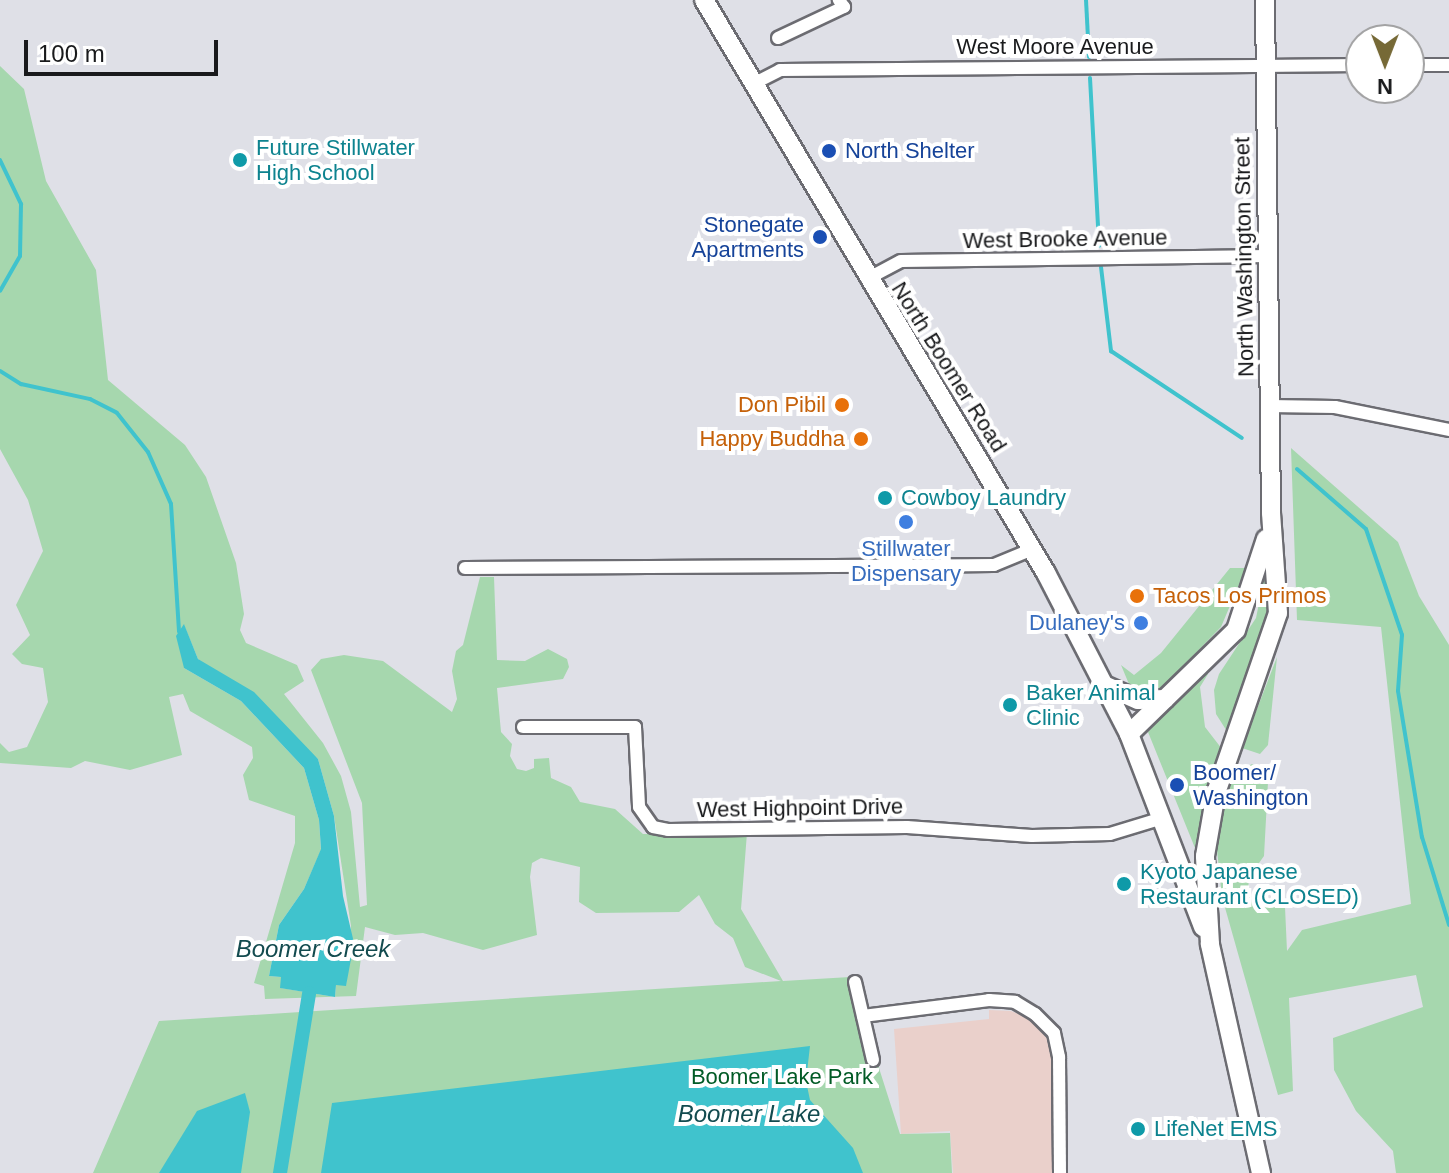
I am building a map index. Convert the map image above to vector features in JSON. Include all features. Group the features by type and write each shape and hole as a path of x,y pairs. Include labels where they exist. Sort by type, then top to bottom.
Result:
{"main road":[{"name":"North Boomer Road","path":"704,0 867,279 1033,549 1129,734 1210,944"},
{"name":"North Washington Street","path":"1261,1173 1210,944 1205,856 1216,793 1278,613 1271,513 1265,0"},
{"name":"North Washington Street","path":"1129,734 1236,630 1261,561 1271,513"},
{"path":"1104,685 1138,700 1165,699"}],"street":[{"path":"778,38 844,7 839,0"},
{"name":"West Moore Avenue","path":"753,84 780,70 1345,65"},
{"path":"1425,65 1449,65"},
{"name":"West Brooke Avenue","path":"867,279 901,261 1268,256"},
{"path":"1269,406 1335,407 1449,430"},
{"path":"465,568 994,565 1033,549"},
{"name":"West Highpoint Drive","path":"523,727 635,727 639,807 653,827 668,830 907,827 1079,835 1110,834 1163,818"},
{"path":"855,982 873,1060"},
{"path":"863,1016 989,1000 1015,1002 1035,1014 1054,1033 1059,1057 1060,1173"}],"shaded area":[{"path":"989,1010 1011,1011 1036,1021 1054,1050 1055,1173 953,1173 950,1131 901,1134 894,1029 989,1019"}],"green space":[{"name":"Boomer Lake Park","path":"0,66 24,89 46,181 96,270 108,380 185,445 206,477 236,563 244,614 240,630 246,643 297,665 304,681 284,694 323,743 341,776 351,812 360,907 367,905 362,803 311,670 321,659 344,655 383,661 452,712 457,699 452,671 456,651 463,645 480,577 494,577 497,660 525,661 548,649 567,659 569,667 563,679 497,688 501,732 512,744 510,756 517,769 526,771 534,768 534,759 549,758 551,778 571,787 580,802 615,809 643,834 747,833 741,909 783,981 850,977 900,1134 950,1133 952,1173 93,1173 159,1021 781,981 745,967 733,938 715,924 699,895 679,912 596,913 579,902 580,867 541,858 532,863 530,877 537,935 483,950 423,933 395,935 365,927 356,996 335,997 336,985 346,985 351,926 334,816 318,759 198,659 184,625 184,668 241,701 304,768 319,820 321,850 304,889 279,925 269,976 281,977 281,988 333,997 265,999 264,986 254,983 295,843 295,816 249,800 243,775 253,758 252,747 190,711 183,694 169,697 182,755 130,770 85,761 71,768 0,763 0,743 9,752 27,747 48,702 43,668 22,664 12,654 30,635 16,605 43,551 28,500 0,449"},
{"path":"1291,448 1398,542 1419,596 1449,645 1449,1173 1396,1173 1393,1151 1356,1111 1334,1070 1333,1038 1423,1007 1416,975 1289,998 1293,1091 1278,1095 1222,897 1217,850 1230,776 1252,764 1262,769 1268,782 1264,856 1249,877 1248,891 1259,907 1285,907 1287,951 1302,930 1411,904 1381,627 1297,620"},
{"path":"1230,568 1246,568 1221,627 1159,691 1131,689 1121,665 1134,675 1161,653"},
{"path":"1266,568 1272,570 1267,629 1228,733 1216,714 1214,690 1219,674 1256,618"},
{"path":"1277,657 1268,745 1260,754 1242,748"},
{"path":"1204,671 1208,674 1200,687 1205,727 1222,749 1205,795 1195,848 1148,732"}],"water":[{"name":"Boomer Creek","path":"184,624 198,659 254,692 318,759 334,816 343,896 354,943 346,986 336,985 335,997 280,988 281,977 269,976 279,925 304,889 321,849 319,820 304,768 241,701 184,668 176,636"},
{"name":"Boomer Lake","path":"810,1046 806,1081 810,1100 853,1148 863,1173 321,1173 332,1103"},
{"path":"245,1093 250,1112 241,1173 159,1173 197,1111"}],"waterway":[{"path":"1086,0 1089,57"},
{"path":"1090,78 1099,246"},
{"name":"Boomer Creek","path":"0,160 21,204 20,256 0,291"},
{"path":"1101,267 1111,351 1242,438"},
{"name":"Boomer Creek","path":"0,371 21,384 90,399 117,413 148,452 171,504 179,632"},
{"path":"1297,469 1366,529 1402,635 1398,691 1422,837 1449,925"},
{"name":"Boomer Creek","path":"280,1173 309,993"}],"place":[{"name":"North Shelter","path":"829,151"},
{"name":"Future Stillwater High School","path":"240,160"},
{"name":"Stonegate Apartments","path":"820,237"},
{"name":"Don Pibil","path":"842,405"},
{"name":"Happy Buddha","path":"861,439"},
{"name":"Cowboy Laundry","path":"885,498"},
{"name":"Stillwater Dispensary","path":"906,522"},
{"name":"Tacos Los Primos","path":"1137,596"},
{"name":"Dulaney's","path":"1141,623"},
{"name":"Baker Animal Clinic","path":"1010,705"},
{"name":"Boomer/ Washington","path":"1177,785"},
{"name":"Kyoto Japanese Restaurant (CLOSED)","path":"1124,884"},
{"name":"LifeNet EMS","path":"1138,1129"}]}
